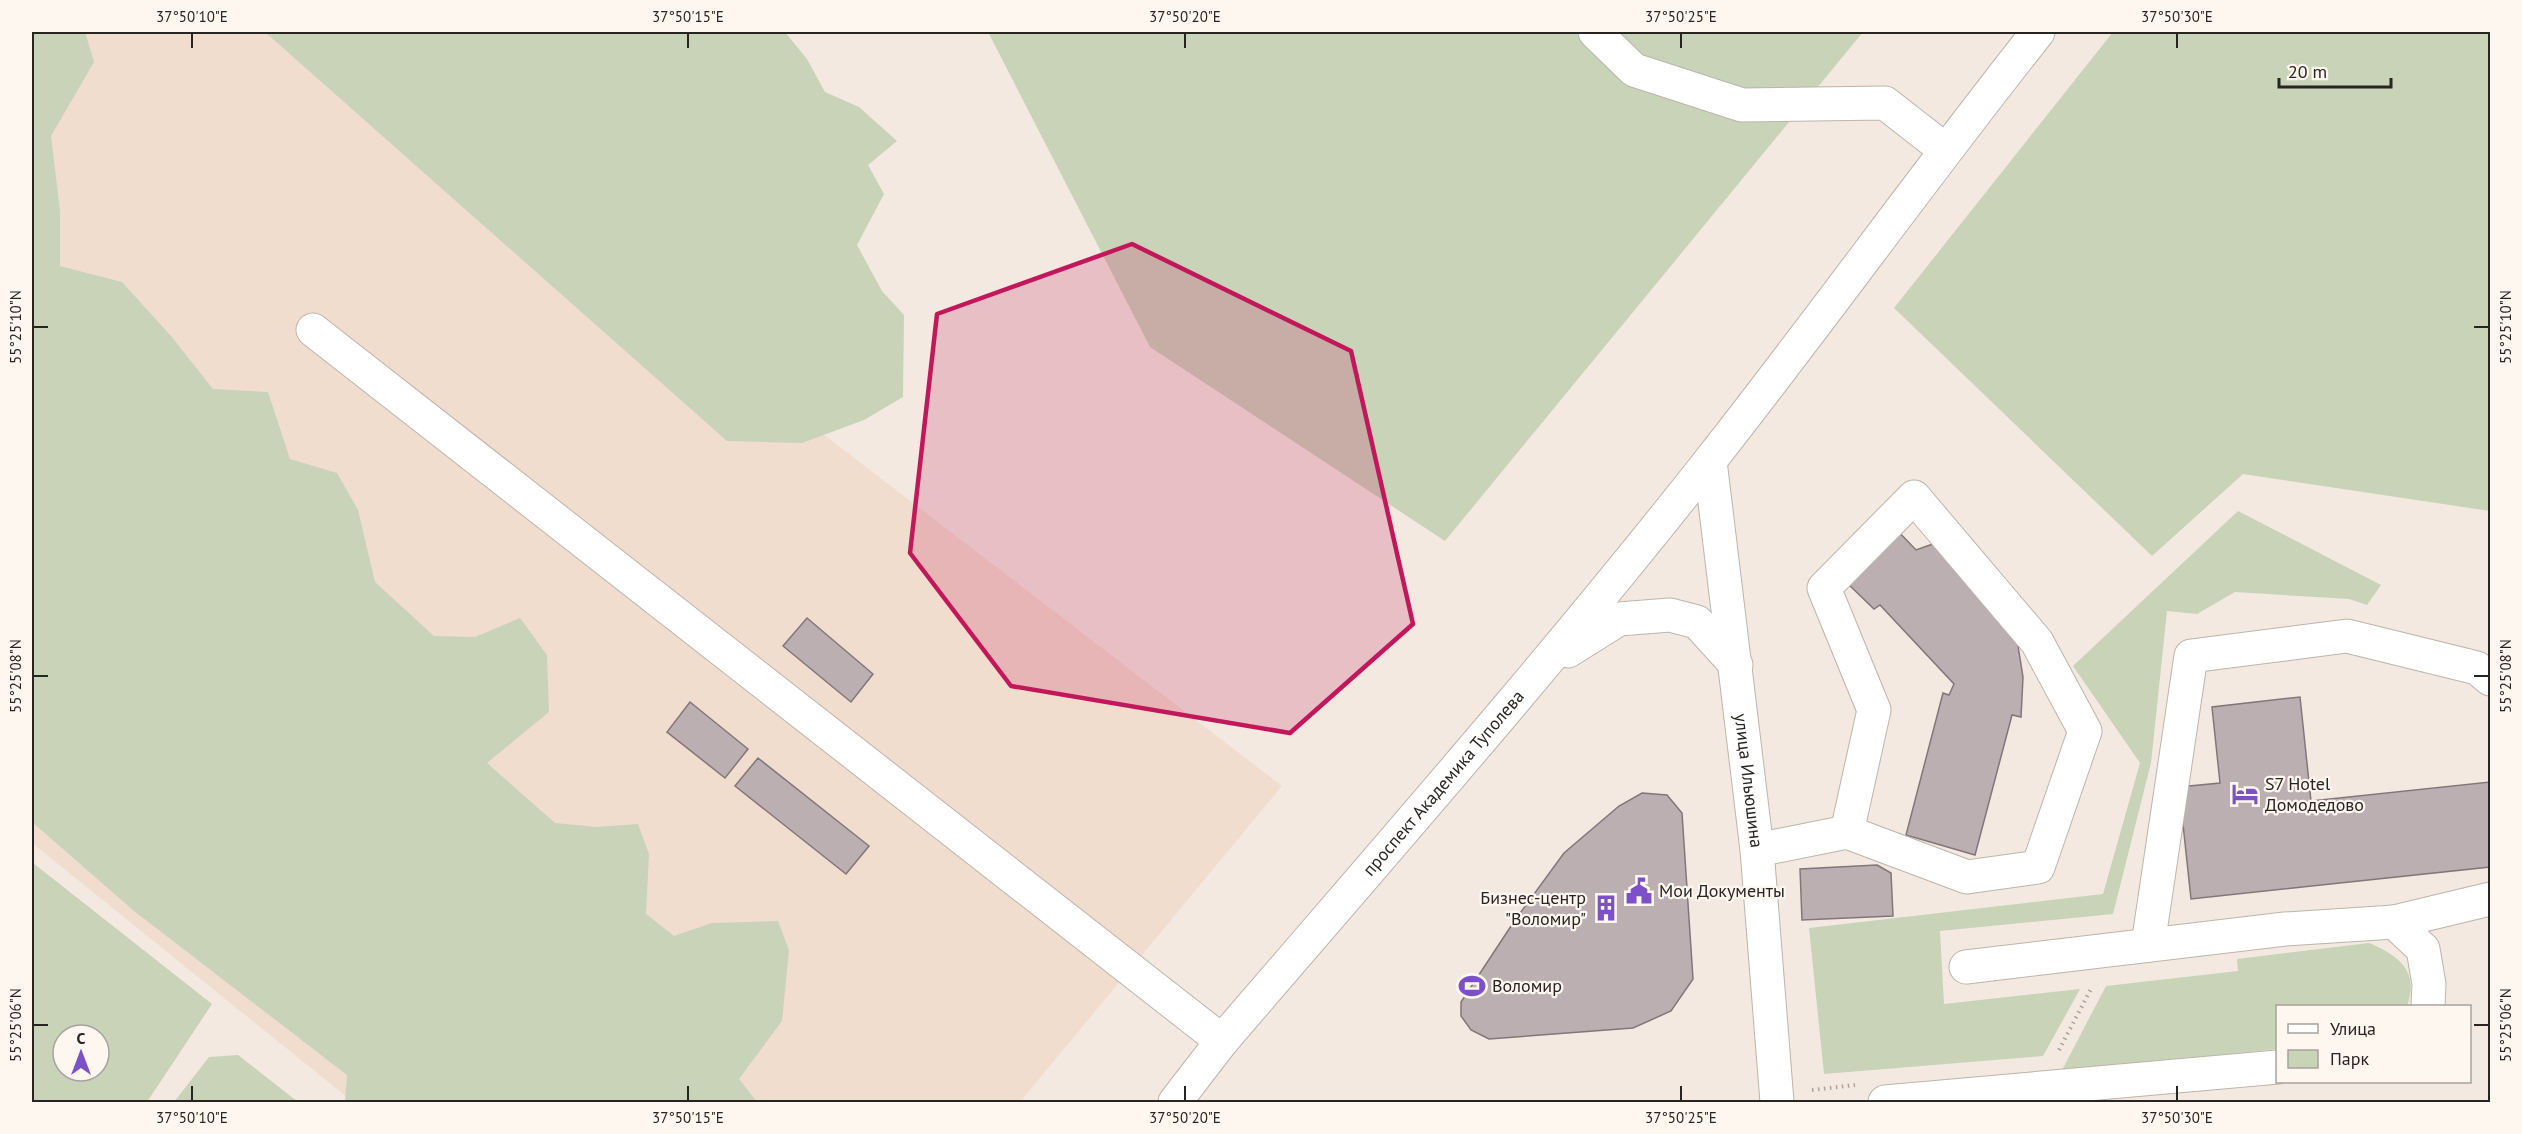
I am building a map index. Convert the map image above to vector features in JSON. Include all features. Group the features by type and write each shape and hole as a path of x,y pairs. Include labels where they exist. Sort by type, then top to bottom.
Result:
{"main road":[{"path":"1595,32 1634,69 1742,105 1885,103 1944,149"},
{"name":"проспект Академика Туполева","path":"1175,1102 1222,1041 1540,671 1710,461 1944,149 2038,32"},
{"path":"313,330 1222,1041"},
{"name":"улица Ильюшина","path":"1710,461 1757,850 1777,1102"},
{"path":"1757,850 1847,832 1967,877 2038,867 2085,731 2037,642 1914,497 1824,588 1874,710 1847,832"},
{"path":"1540,671 1619,619 1644,615 1670,615 1697,622 1736,665"},
{"path":"2148,945 2191,656 2346,636 2477,668 2490,679"},
{"path":"1966,967 2285,929 2394,922 2490,899"},
{"path":"2394,922 2423,949 2429,984 2428,1005"},
{"path":"1885,1102 2276,1067"}],"highlighted area":[{"path":"1132,244 1351,351 1413,624 1290,733 1011,686 910,553 937,314"}],"shaded area":[{"path":"32,32 299,32 1282,786 1020,1102 353,1102 32,843"}],"green space":[{"path":"32,32 85,32 94,62 51,136 60,211 60,266 122,282 171,336 213,389 268,392 290,459 337,473 358,510 375,582 434,636 475,637 520,618 547,655 549,712 487,763 555,823 597,827 638,824 649,854 646,914 674,936 712,923 778,921 789,950 782,1021 739,1079 757,1102 345,1102 347,1075 134,911 32,822"},
{"path":"265,32 785,32 807,59 825,92 859,107 897,141 868,165 884,194 857,245 882,291 904,315 903,397 864,420 802,443 727,441"},
{"path":"988,32 1863,32 1445,541 1150,347"},
{"path":"2113,32 2490,32 2490,511 2243,474 2152,556 1894,308"},
{"path":"2238,511 2381,585 2367,605 2349,599 2235,592 2197,614 2167,611 2151,763 2113,914 1940,931 1944,1004 2080,989 2043,1056 1824,1074 1809,928 2103,894 2140,763 2073,666"},
{"path":"33,863 212,1004 147,1102 32,1102"},
{"path":"2369,943 2389,953 2404,966 2411,983 2410,994 2407,1005 2276,1005 2276,1049 2061,1072 2106,986 2238,971 2237,959"},
{"path":"238,1055 298,1102 174,1102 209,1057"}],"building":[{"path":"1895,528 1916,550 1933,544 2017,640 2023,677 2021,717 2012,715 1975,855 1906,835 1943,693 1949,695 1954,684 1880,605 1874,609 1845,581"},
{"path":"807,618 873,674 851,702 783,646"},
{"name":"S7 Hotel Домодедово","path":"2300,697 2311,801 2490,782 2490,867 2191,899 2179,787 2220,783 2212,707"},
{"path":"690,702 748,749 725,778 667,732"},
{"path":"758,758 869,846 846,874 735,786"},
{"name":"Бизнес-центр \"Воломир\"","path":"1642,793 1667,795 1682,813 1693,979 1671,1011 1633,1028 1489,1039 1471,1030 1461,1016 1461,1002 1515,920 1564,853 1619,806"},
{"path":"1877,865 1891,873 1893,916 1802,920 1800,869"}],"place":[{"name":"S7 Hotel Домодедово","path":"2245,794"},
{"name":"Мои Документы","path":"1639,891"},
{"name":"Бизнес-центр \"Воломир\"","path":"1606,908"},
{"name":"Воломир","path":"1472,986"}]}
